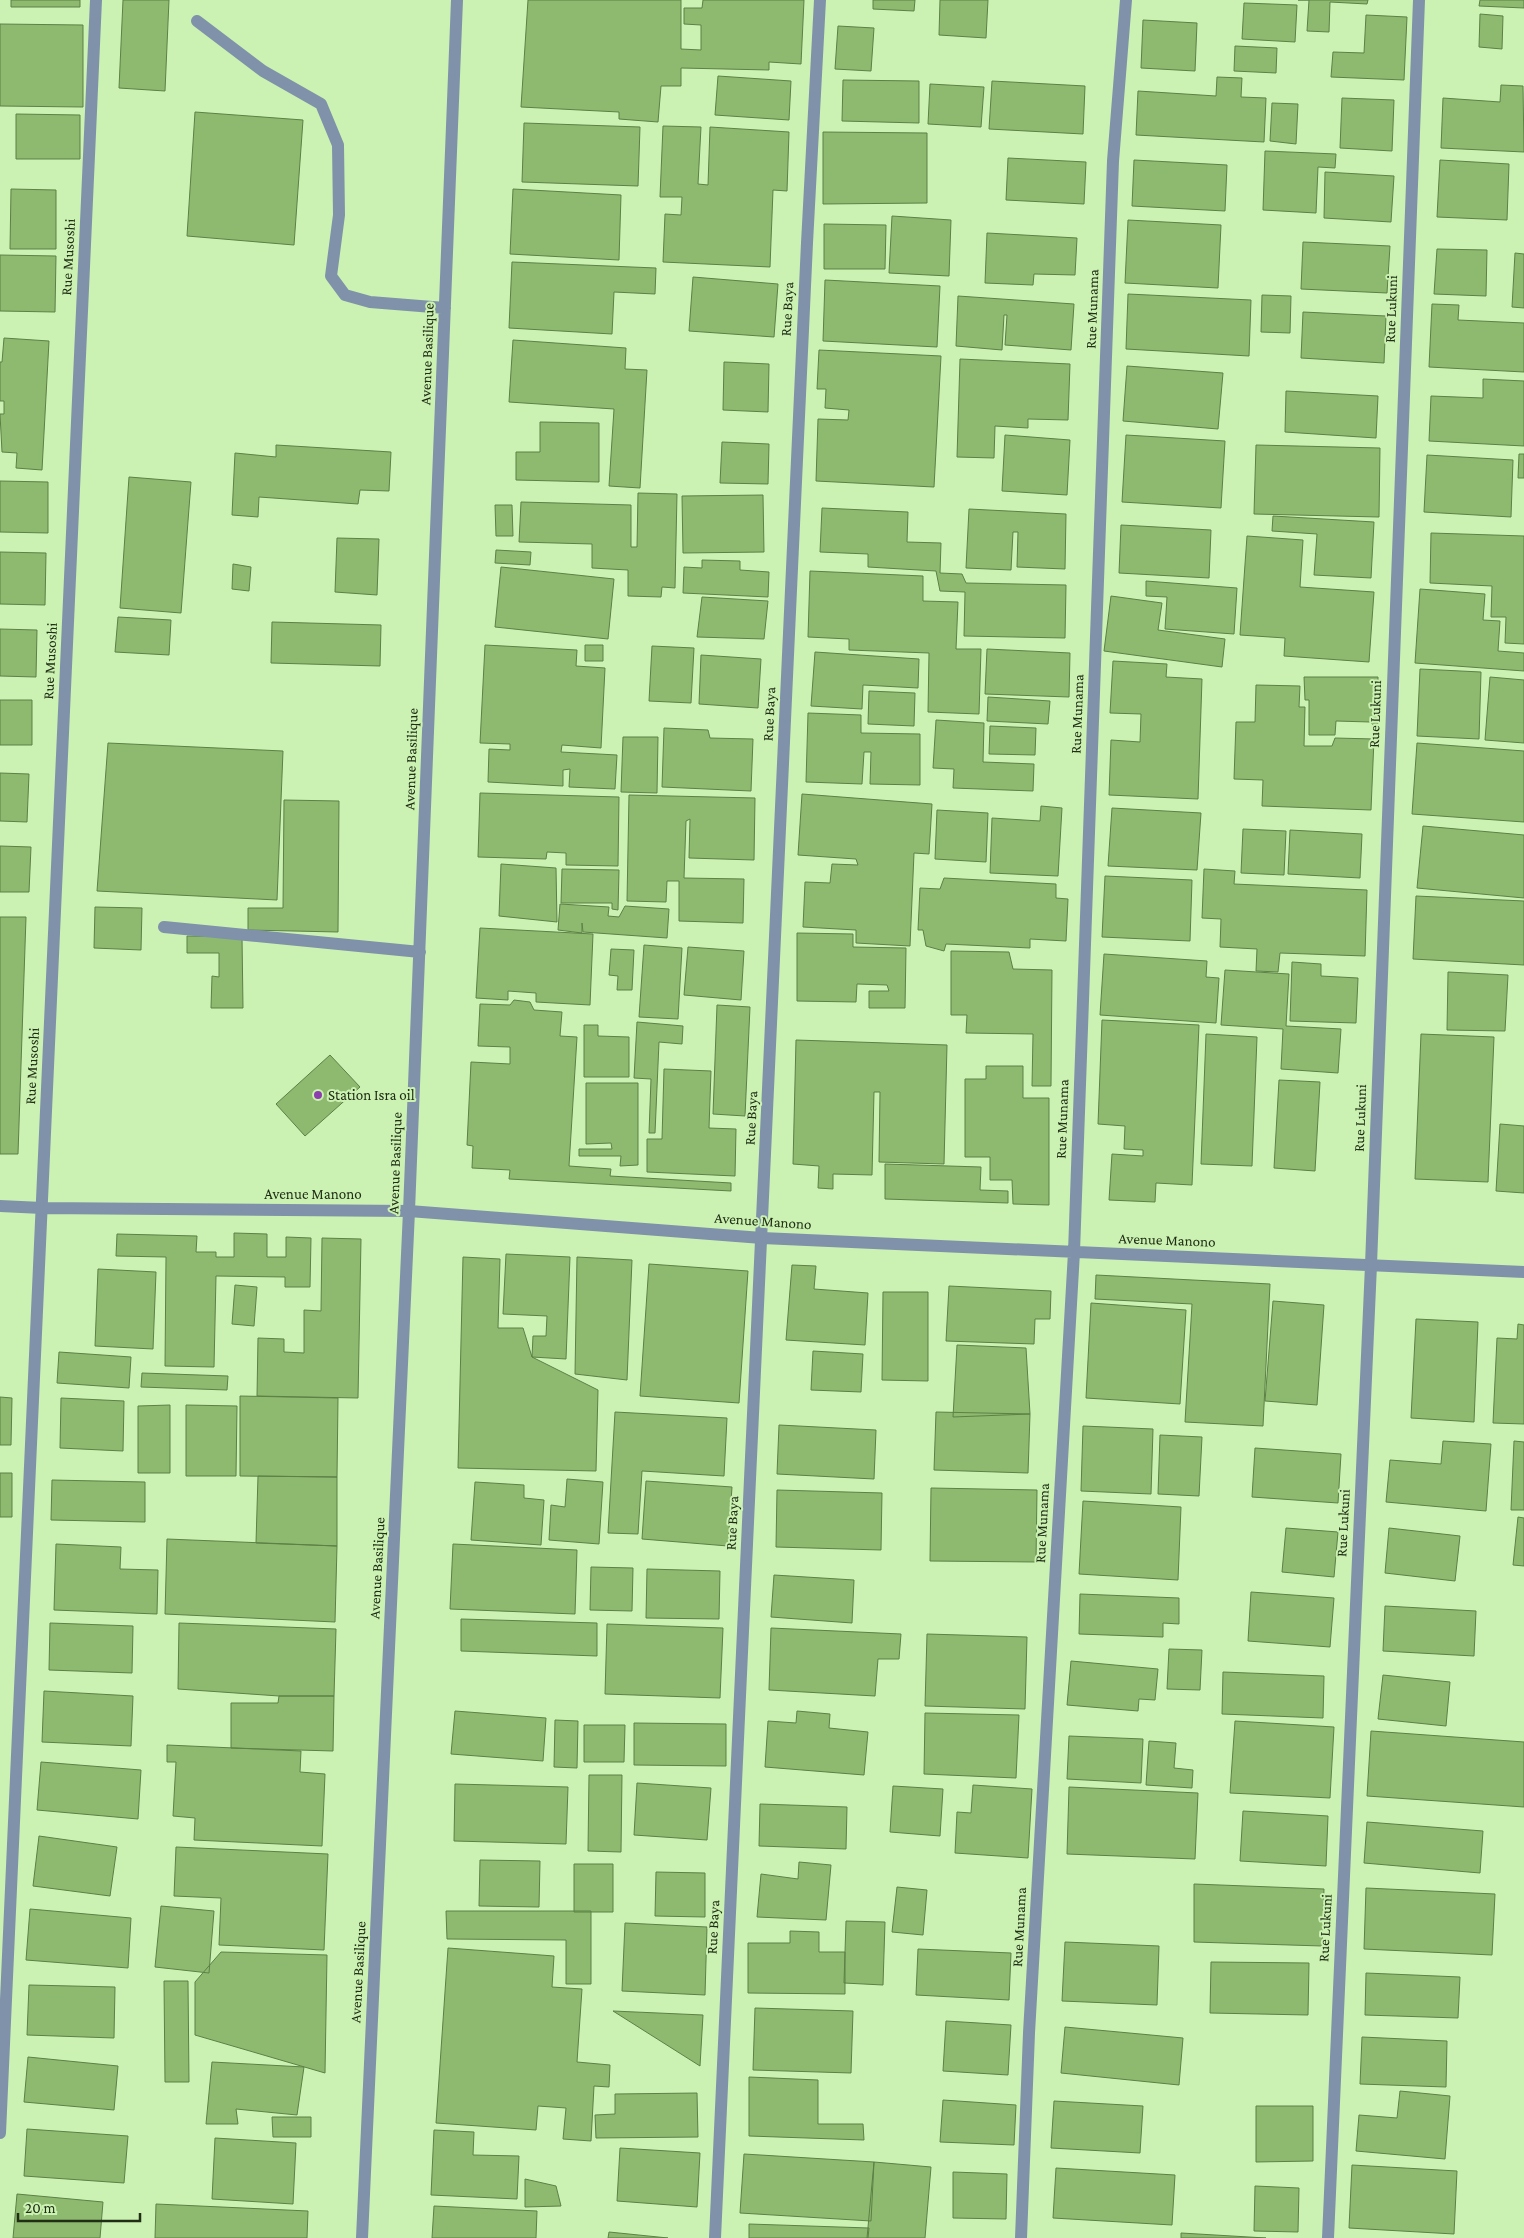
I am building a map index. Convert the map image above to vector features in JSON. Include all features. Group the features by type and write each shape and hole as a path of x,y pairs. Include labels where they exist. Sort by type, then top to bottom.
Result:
{"street":[{"name":"Rue Musoshi","path":"0,2133 96,0"},
{"name":"Avenue Basilique","path":"362,2238 410,1211 457,0"},
{"name":"Rue Baya","path":"715,2238 806,253 820,0"},
{"name":"Rue Munama","path":"1021,2238 1030,2024 1074,1252 1113,161 1126,0"},
{"name":"Rue Lukuni","path":"1328,2238 1371,1264 1419,0"},
{"path":"197,21 263,70 321,104 338,145 339,215 330,276 345,294 370,302 445,308"},
{"path":"164,926 420,952"},
{"name":"Avenue Manono","path":"0,1206 410,1211 762,1238 1524,1272"}],"building":[{"path":"11,0 80,0 80,7 11,7"},
{"path":"123,0 169,0 165,91 119,88"},
{"path":"528,0 681,0 681,49 701,50 701,25 684,24 684,8 702,8 703,0 804,0 801,64 769,62 769,70 681,68 681,86 661,86 658,122 619,119 619,112 521,107"},
{"path":"873,0 915,0 914,11 873,9"},
{"path":"940,0 988,0 986,38 939,35"},
{"path":"1309,0 1368,0 1367,4 1330,2 1329,32 1307,31"},
{"path":"1480,0 1524,0 1524,8 1479,6"},
{"path":"1244,3 1297,5 1295,42 1242,39"},
{"path":"1480,14 1503,16 1502,49 1479,47"},
{"path":"1366,15 1407,17 1404,80 1331,77 1333,52 1364,53"},
{"path":"1143,20 1197,23 1195,71 1141,68"},
{"path":"0,24 83,25 83,107 0,106"},
{"path":"838,26 874,28 871,71 835,69"},
{"path":"1235,46 1277,48 1276,73 1234,71"},
{"path":"718,76 791,81 789,120 715,115"},
{"path":"1217,77 1242,78 1241,97 1266,98 1264,142 1136,135 1138,91 1216,96"},
{"path":"843,80 919,81 919,123 842,121"},
{"path":"992,81 1085,86 1083,134 989,129"},
{"path":"930,84 984,87 981,127 928,124"},
{"path":"1501,85 1523,86 1524,152 1441,148 1443,98 1500,102"},
{"path":"1342,98 1394,100 1392,151 1340,148"},
{"path":"1272,103 1298,104 1296,144 1270,141"},
{"path":"195,112 303,120 294,245 187,236"},
{"path":"16,114 80,115 80,159 16,159"},
{"path":"524,123 640,127 638,186 522,182"},
{"path":"663,126 701,127 698,184 708,185 710,127 789,132 787,191 773,190 770,267 663,262 665,214 681,215 682,197 660,197"},
{"path":"823,132 927,133 927,203 823,204"},
{"path":"1265,151 1336,154 1335,168 1318,167 1316,213 1263,210"},
{"path":"1008,158 1086,162 1084,204 1006,200"},
{"path":"1134,160 1227,165 1225,211 1132,206"},
{"path":"1440,160 1509,164 1507,220 1437,217"},
{"path":"1325,172 1394,176 1391,222 1324,218"},
{"path":"11,189 56,190 56,249 10,249"},
{"path":"513,189 621,195 619,260 510,254"},
{"path":"892,216 951,220 949,276 889,273"},
{"path":"1128,220 1221,225 1218,288 1125,283"},
{"path":"824,224 886,225 885,269 824,269"},
{"path":"987,233 1077,238 1075,275 1034,274 1033,285 985,283"},
{"path":"1303,242 1390,246 1387,293 1301,289"},
{"path":"1437,249 1487,250 1486,296 1434,294"},
{"path":"1515,253 1524,254 1524,308 1512,307"},
{"path":"0,255 56,256 55,312 0,311"},
{"path":"512,262 656,268 655,294 614,292 612,334 509,328"},
{"path":"693,277 778,284 774,337 689,331"},
{"path":"825,280 940,286 937,347 823,341"},
{"path":"1128,294 1251,300 1249,356 1126,349"},
{"path":"1262,295 1291,296 1290,333 1261,332"},
{"path":"958,296 1074,304 1071,350 1005,345 1007,315 1004,315 1002,350 956,346"},
{"path":"1432,304 1459,305 1458,320 1524,323 1524,372 1429,367"},
{"path":"1303,312 1386,316 1384,363 1301,358"},
{"path":"4,338 49,341 42,470 16,468 17,453 2,452 0,414 4,414 4,401 0,401 0,362 2,362"},
{"path":"513,340 626,348 625,369 647,370 640,488 609,486 614,409 509,402"},
{"path":"819,350 941,356 934,487 816,481 818,419 848,420 849,410 825,408 826,389 817,389"},
{"path":"960,359 1070,364 1068,420 1028,419 1028,428 995,426 994,458 957,457"},
{"path":"724,362 769,364 768,412 723,410"},
{"path":"1127,366 1223,373 1218,429 1123,421"},
{"path":"1483,379 1524,381 1524,446 1429,441 1431,396 1483,398"},
{"path":"1286,391 1378,396 1376,438 1285,432"},
{"path":"540,422 599,423 599,482 516,480 516,452 540,452"},
{"path":"1005,435 1070,440 1067,495 1002,491"},
{"path":"1126,435 1225,441 1221,508 1122,502"},
{"path":"722,442 769,444 768,484 720,483"},
{"path":"276,445 391,452 389,491 360,490 358,504 259,497 258,517 232,515 235,453 276,457"},
{"path":"1256,445 1380,448 1379,517 1254,514"},
{"path":"1519,454 1524,454 1524,478 1518,478"},
{"path":"1427,455 1513,460 1511,517 1424,512"},
{"path":"129,477 191,482 181,613 120,608"},
{"path":"0,481 48,482 48,533 0,532"},
{"path":"638,493 677,494 675,588 662,587 661,597 628,596 628,570 592,568 592,544 519,542 521,502 631,505 631,547 637,547"},
{"path":"763,495 764,552 683,553 682,496"},
{"path":"495,505 512,505 513,536 496,536"},
{"path":"822,508 908,512 907,542 941,543 940,573 962,574 966,583 1066,585 1065,638 964,636 965,592 940,591 936,571 868,567 868,554 820,552"},
{"path":"969,509 1066,514 1065,569 1017,567 1018,532 1013,532 1011,570 966,568"},
{"path":"1273,516 1374,522 1371,578 1314,575 1317,534 1272,531"},
{"path":"1121,525 1211,530 1209,578 1119,573"},
{"path":"1431,533 1524,536 1524,644 1505,643 1506,617 1491,617 1492,586 1430,583"},
{"path":"1247,536 1303,540 1300,587 1374,592 1369,662 1284,656 1285,638 1240,635"},
{"path":"337,538 379,539 377,595 335,592"},
{"path":"496,550 531,552 530,565 495,563"},
{"path":"0,552 46,553 45,605 0,604"},
{"path":"702,560 740,561 740,570 769,572 768,597 683,593 684,567 702,568"},
{"path":"233,564 251,567 249,591 232,589"},
{"path":"501,567 614,579 608,639 495,627"},
{"path":"810,571 923,576 923,601 958,602 956,649 981,649 979,714 928,712 929,653 849,650 849,639 808,637"},
{"path":"1146,581 1237,588 1234,634 1165,629 1167,597 1146,596"},
{"path":"1420,589 1485,594 1483,620 1500,621 1498,651 1524,653 1524,671 1415,663"},
{"path":"1111,596 1162,603 1158,630 1225,639 1222,667 1104,651"},
{"path":"702,597 768,601 764,639 697,637"},
{"path":"118,617 171,620 169,655 115,652"},
{"path":"272,622 381,625 380,666 271,663"},
{"path":"0,629 37,630 36,677 0,676"},
{"path":"485,645 577,650 576,666 605,668 601,748 562,745 561,752 617,755 615,789 569,787 570,769 563,770 563,786 488,782 489,749 510,750 510,744 480,743"},
{"path":"585,645 603,645 603,661 585,661"},
{"path":"652,646 694,648 691,703 649,701"},
{"path":"987,649 1070,653 1069,697 985,694"},
{"path":"815,652 919,659 918,688 863,685 862,709 811,706"},
{"path":"701,655 761,659 758,708 699,704"},
{"path":"1113,661 1167,664 1166,677 1202,679 1198,799 1109,795 1111,740 1140,742 1141,714 1110,713"},
{"path":"1420,669 1481,672 1479,739 1417,736"},
{"path":"1304,677 1378,677 1378,729 1370,722 1336,721 1335,735 1309,735 1309,700 1305,700"},
{"path":"1490,677 1524,680 1524,743 1485,740"},
{"path":"1256,685 1300,686 1299,707 1305,707 1304,746 1332,746 1335,738 1374,739 1371,810 1262,806 1263,780 1234,779 1236,722 1255,722"},
{"path":"869,691 915,693 914,726 868,724"},
{"path":"988,697 1050,701 1048,724 987,721"},
{"path":"0,700 32,700 32,745 0,745"},
{"path":"808,713 861,715 861,733 920,734 920,785 870,784 871,752 864,752 862,784 806,782"},
{"path":"936,720 984,723 983,762 1034,764 1033,791 953,788 954,769 933,768"},
{"path":"990,726 1036,728 1035,755 989,754"},
{"path":"664,728 708,730 710,738 753,739 751,791 662,787"},
{"path":"623,737 658,737 657,793 621,792"},
{"path":"108,743 283,751 277,900 97,891"},
{"path":"1417,743 1524,751 1524,822 1412,814"},
{"path":"0,773 29,774 27,822 0,821"},
{"path":"480,793 619,797 618,866 566,865 566,853 547,852 546,859 478,857"},
{"path":"802,794 932,804 929,854 914,853 910,946 856,943 856,930 803,927 805,882 830,883 832,864 858,865 856,859 798,855"},
{"path":"629,795 755,798 754,860 689,858 690,819 686,821 684,878 744,879 743,923 679,921 679,881 667,881 666,902 627,901"},
{"path":"284,800 339,801 338,932 248,930 248,908 283,908"},
{"path":"1041,806 1062,808 1058,876 990,873 992,818 1040,821"},
{"path":"1112,808 1201,813 1197,870 1108,866"},
{"path":"937,810 988,813 986,862 935,859"},
{"path":"1423,826 1524,835 1524,898 1417,888"},
{"path":"1243,829 1286,831 1284,875 1241,873"},
{"path":"1290,830 1362,834 1360,878 1288,874"},
{"path":"0,846 31,847 29,892 0,892"},
{"path":"501,864 556,868 557,922 499,916"},
{"path":"562,869 619,870 618,910 612,909 612,903 561,903"},
{"path":"1204,869 1235,871 1234,884 1367,890 1365,956 1280,953 1278,972 1256,971 1257,949 1220,947 1221,919 1202,918"},
{"path":"1105,876 1192,880 1190,941 1102,937"},
{"path":"944,878 1056,884 1056,898 1068,899 1066,941 1030,939 1030,948 946,944 944,951 926,946 923,930 918,930 920,888 940,889"},
{"path":"1416,896 1524,901 1524,965 1413,959"},
{"path":"560,904 609,907 608,916 619,917 625,906 669,909 667,938 583,932 582,923 582,933 558,930"},
{"path":"95,907 142,908 141,950 94,948"},
{"path":"0,917 26,917 18,1154 0,1154"},
{"path":"480,928 593,934 590,1005 536,1002 536,993 508,991 508,1000 476,998"},
{"path":"797,933 853,934 853,947 906,948 905,1008 869,1008 869,991 889,991 887,985 857,984 856,1002 797,1001"},
{"path":"187,936 242,937 243,1008 211,1008 212,976 219,977 219,953 187,953"},
{"path":"644,945 682,948 678,1019 639,1017"},
{"path":"688,947 744,951 741,1000 684,995"},
{"path":"611,949 634,950 632,990 617,990 618,976 609,975"},
{"path":"951,951 1009,952 1013,969 1052,970 1051,1086 1032,1086 1033,1034 966,1033 967,1015 951,1015"},
{"path":"1104,954 1207,961 1206,977 1219,978 1216,1023 1100,1015"},
{"path":"1292,962 1321,964 1321,976 1358,978 1356,1023 1290,1021"},
{"path":"1225,970 1289,974 1286,1026 1341,1029 1338,1073 1281,1069 1283,1029 1221,1025"},
{"path":"1448,972 1508,975 1505,1031 1447,1030"},
{"path":"514,1000 530,1002 534,1010 562,1012 560,1036 577,1037 569,1166 611,1169 610,1176 731,1183 731,1191 509,1179 510,1170 472,1168 473,1146 467,1145 471,1062 510,1064 510,1047 478,1046 480,1004 510,1005"},
{"path":"717,1005 750,1007 745,1116 713,1114"},
{"path":"1102,1020 1199,1025 1192,1185 1156,1183 1155,1202 1109,1200 1112,1154 1143,1156 1143,1150 1124,1149 1125,1126 1098,1124"},
{"path":"637,1022 683,1026 682,1044 659,1042 655,1133 649,1133 651,1079 634,1078"},
{"path":"584,1025 598,1025 598,1036 629,1037 629,1077 584,1077"},
{"path":"1206,1034 1257,1037 1252,1166 1201,1164"},
{"path":"1421,1034 1494,1037 1488,1182 1415,1179"},
{"path":"796,1040 947,1045 944,1164 879,1162 880,1092 874,1092 872,1175 833,1174 833,1189 818,1188 819,1166 793,1164"},
{"name":"Station Isra oil","path":"330,1055 360,1087 305,1136 276,1104"},
{"path":"986,1066 1023,1066 1023,1098 1049,1098 1049,1205 1013,1204 1012,1180 990,1180 990,1157 965,1157 965,1079 986,1079"},
{"path":"664,1069 711,1071 709,1128 736,1129 735,1176 647,1172 647,1139 662,1139"},
{"path":"1279,1080 1320,1082 1315,1171 1274,1168"},
{"path":"586,1083 638,1083 638,1165 620,1166 621,1156 579,1156 579,1149 612,1149 611,1143 586,1144"},
{"path":"1500,1124 1524,1126 1524,1193 1496,1191"},
{"path":"885,1164 981,1167 980,1190 1008,1191 1008,1203 885,1199"},
{"path":"234,1233 267,1234 267,1257 286,1257 286,1237 311,1238 310,1287 285,1287 285,1277 216,1276 214,1367 165,1366 166,1257 116,1256 117,1234 197,1236 196,1252 216,1252 216,1257 234,1257"},
{"path":"322,1238 361,1239 358,1398 257,1396 258,1338 284,1339 284,1352 304,1353 304,1310 321,1311"},
{"path":"506,1254 570,1257 566,1359 532,1357 533,1336 546,1336 547,1316 503,1314"},
{"path":"463,1257 500,1259 498,1328 523,1328 532,1357 598,1390 596,1471 458,1468"},
{"path":"577,1257 632,1260 627,1380 575,1374"},
{"path":"649,1264 748,1271 739,1403 640,1396"},
{"path":"792,1265 816,1266 814,1289 868,1293 865,1345 786,1340"},
{"path":"98,1269 156,1272 153,1349 95,1346"},
{"path":"1096,1275 1270,1284 1263,1426 1185,1422 1192,1304 1095,1299"},
{"path":"235,1285 257,1287 254,1326 232,1324"},
{"path":"949,1286 1051,1291 1050,1319 1035,1319 1034,1344 946,1341"},
{"path":"883,1292 928,1292 928,1381 882,1380"},
{"path":"1273,1301 1324,1305 1317,1405 1265,1401"},
{"path":"1091,1303 1186,1310 1180,1404 1086,1398"},
{"path":"1416,1319 1478,1322 1474,1422 1411,1418"},
{"path":"1518,1324 1524,1325 1524,1424 1493,1423 1497,1338 1517,1339"},
{"path":"957,1345 1026,1348 1030,1414 953,1417"},
{"path":"813,1351 863,1354 861,1392 811,1390"},
{"path":"59,1352 131,1357 129,1388 57,1383"},
{"path":"142,1373 228,1376 227,1390 141,1387"},
{"path":"240,1396 338,1398 337,1477 240,1476"},
{"path":"0,1397 12,1398 11,1445 0,1445"},
{"path":"61,1398 124,1401 123,1451 60,1448"},
{"path":"170,1405 170,1473 138,1473 138,1406"},
{"path":"186,1405 237,1406 236,1476 186,1476"},
{"path":"615,1412 727,1418 724,1476 642,1471 638,1534 608,1533"},
{"path":"936,1412 1030,1414 1028,1473 934,1470"},
{"path":"779,1425 876,1430 874,1479 777,1474"},
{"path":"1083,1426 1153,1429 1151,1494 1081,1491"},
{"path":"1160,1435 1202,1437 1199,1496 1158,1494"},
{"path":"1443,1441 1491,1444 1486,1511 1386,1502 1390,1460 1441,1464"},
{"path":"1514,1441 1524,1442 1524,1510 1511,1510"},
{"path":"1255,1448 1341,1454 1338,1503 1252,1497"},
{"path":"0,1473 12,1473 12,1517 0,1517"},
{"path":"258,1476 337,1477 337,1546 256,1543"},
{"path":"567,1479 603,1482 599,1544 549,1540 551,1505 565,1507"},
{"path":"52,1480 145,1482 145,1522 51,1520"},
{"path":"646,1481 732,1487 728,1546 642,1539"},
{"path":"475,1482 524,1485 524,1498 544,1500 541,1545 471,1540"},
{"path":"931,1488 1037,1490 1036,1562 930,1561"},
{"path":"777,1490 882,1493 881,1550 776,1547"},
{"path":"1083,1501 1181,1507 1178,1580 1079,1574"},
{"path":"1518,1517 1524,1518 1524,1566 1513,1565"},
{"path":"1286,1528 1338,1532 1334,1577 1282,1572"},
{"path":"1389,1528 1460,1536 1455,1581 1385,1573"},
{"path":"167,1539 337,1546 335,1622 165,1614"},
{"path":"56,1544 121,1547 120,1569 158,1570 157,1614 54,1610"},
{"path":"453,1544 577,1550 575,1614 450,1609"},
{"path":"591,1567 633,1568 632,1611 590,1610"},
{"path":"647,1569 720,1571 719,1619 646,1618"},
{"path":"774,1575 854,1580 852,1623 771,1617"},
{"path":"1251,1592 1334,1598 1330,1647 1248,1641"},
{"path":"1080,1594 1179,1598 1179,1624 1163,1623 1163,1637 1079,1634"},
{"path":"1385,1606 1476,1611 1474,1656 1383,1651"},
{"path":"461,1619 597,1623 597,1656 461,1651"},
{"path":"50,1623 133,1626 132,1673 49,1670"},
{"path":"179,1623 336,1629 334,1696 279,1696 178,1689"},
{"path":"607,1624 723,1628 720,1698 605,1694"},
{"path":"771,1628 901,1634 899,1659 878,1659 875,1696 769,1690"},
{"path":"927,1634 1027,1637 1025,1709 925,1706"},
{"path":"1169,1649 1202,1650 1200,1690 1167,1689"},
{"path":"1071,1661 1158,1669 1155,1700 1139,1699 1138,1711 1067,1705"},
{"path":"1223,1672 1324,1676 1323,1718 1222,1714"},
{"path":"1383,1675 1450,1682 1446,1726 1378,1719"},
{"path":"44,1691 133,1696 131,1746 42,1742"},
{"path":"279,1696 334,1696 333,1751 231,1748 231,1703 278,1703"},
{"path":"455,1711 546,1718 543,1761 451,1754"},
{"path":"797,1711 830,1714 829,1728 868,1732 864,1775 765,1767 768,1721 796,1723"},
{"path":"925,1713 1019,1715 1016,1778 924,1774"},
{"path":"555,1720 578,1721 577,1768 554,1767"},
{"path":"1235,1721 1334,1727 1330,1798 1230,1793"},
{"path":"634,1723 726,1724 726,1766 634,1765"},
{"path":"584,1725 625,1725 624,1762 584,1762"},
{"path":"1371,1731 1524,1742 1524,1807 1367,1796"},
{"path":"1069,1736 1143,1739 1141,1783 1067,1779"},
{"path":"1149,1741 1176,1743 1174,1768 1193,1770 1192,1788 1146,1785"},
{"path":"167,1745 301,1751 300,1772 325,1774 322,1846 194,1840 195,1818 173,1816 176,1762 167,1762"},
{"path":"41,1762 141,1770 138,1819 37,1810"},
{"path":"589,1775 622,1775 621,1852 588,1851"},
{"path":"637,1783 711,1788 707,1840 634,1835"},
{"path":"455,1784 568,1787 566,1844 454,1841"},
{"path":"973,1785 1032,1789 1028,1858 955,1853 957,1812 971,1813"},
{"path":"893,1786 943,1789 940,1836 890,1832"},
{"path":"1069,1787 1198,1793 1195,1859 1067,1854"},
{"path":"760,1804 847,1807 846,1849 759,1846"},
{"path":"1243,1811 1328,1816 1326,1866 1240,1861"},
{"path":"1367,1822 1483,1831 1480,1873 1364,1863"},
{"path":"39,1836 117,1847 110,1896 33,1886"},
{"path":"176,1847 328,1854 324,1950 219,1945 221,1898 174,1896"},
{"path":"480,1860 540,1861 539,1907 479,1906"},
{"path":"799,1862 831,1865 826,1920 757,1917 761,1874 798,1879"},
{"path":"574,1864 613,1864 613,1912 574,1912"},
{"path":"656,1872 705,1873 705,1917 655,1916"},
{"path":"1194,1884 1324,1889 1322,1946 1194,1942"},
{"path":"897,1887 927,1890 923,1935 892,1932"},
{"path":"1366,1888 1495,1894 1492,1955 1364,1949"},
{"path":"161,1906 214,1911 209,1973 155,1967"},
{"path":"30,1909 131,1918 128,1968 26,1960"},
{"path":"446,1911 591,1911 591,1984 566,1984 566,1940 447,1939"},
{"path":"846,1921 885,1922 883,1985 844,1983"},
{"path":"625,1923 707,1927 705,1995 622,1991"},
{"path":"790,1931 819,1932 819,1952 845,1952 845,1994 748,1993 748,1943 790,1943"},
{"path":"1065,1942 1159,1946 1157,2005 1062,2001"},
{"path":"448,1948 554,1956 552,1987 582,1989 577,2062 610,2065 609,2087 594,2086 591,2141 563,2139 566,2108 538,2106 536,2130 436,2123"},
{"path":"918,1949 1011,1953 1009,2000 916,1995"},
{"path":"221,1952 327,1955 325,2073 195,2035 195,1982"},
{"path":"1211,1962 1309,1963 1308,2015 1210,2013"},
{"path":"1366,1973 1460,1977 1458,2018 1365,2015"},
{"path":"164,1981 188,1981 189,2082 165,2082"},
{"path":"29,1985 115,1987 114,2038 27,2035"},
{"path":"755,2008 853,2011 851,2073 753,2070"},
{"path":"613,2011 703,2015 700,2066"},
{"path":"946,2021 1011,2025 1008,2075 943,2071"},
{"path":"1065,2027 1183,2038 1179,2085 1061,2073"},
{"path":"1362,2037 1447,2041 1446,2087 1360,2084"},
{"path":"28,2057 118,2066 114,2110 24,2102"},
{"path":"212,2062 304,2067 297,2115 236,2109 238,2124 206,2124"},
{"path":"749,2077 818,2080 818,2124 863,2124 864,2140 749,2136"},
{"path":"1400,2091 1450,2096 1445,2159 1356,2151 1359,2115 1397,2118"},
{"path":"697,2093 698,2137 596,2138 595,2115 615,2114 615,2094"},
{"path":"943,2100 1016,2105 1014,2145 940,2142"},
{"path":"1054,2101 1143,2106 1140,2153 1051,2148"},
{"path":"1256,2106 1313,2106 1313,2161 1256,2162"},
{"path":"272,2117 311,2117 311,2137 273,2137"},
{"path":"27,2129 128,2136 124,2183 24,2176"},
{"path":"434,2130 474,2132 473,2155 519,2156 517,2199 431,2195"},
{"path":"215,2138 296,2143 293,2204 212,2199"},
{"path":"620,2148 700,2153 697,2207 617,2201"},
{"path":"744,2154 874,2162 871,2221 740,2213"},
{"path":"874,2162 931,2167 925,2238 867,2238"},
{"path":"1352,2165 1457,2171 1454,2234 1349,2228"},
{"path":"1056,2168 1175,2175 1172,2225 1053,2218"},
{"path":"953,2172 1007,2174 1006,2219 953,2218"},
{"path":"525,2179 556,2186 561,2206 525,2207"},
{"path":"1255,2186 1299,2188 1298,2232 1254,2231"},
{"path":"17,2194 103,2202 100,2238 13,2238"},
{"path":"156,2204 308,2211 307,2238 155,2238"},
{"path":"434,2206 537,2211 536,2238 432,2238"},
{"path":"749,2224 869,2228 868,2238 749,2238"},
{"path":"609,2232 668,2238 608,2238"},
{"path":"1181,2233 1266,2238 1181,2238"}],"place":[{"name":"Station Isra oil","path":"318,1095"}]}
